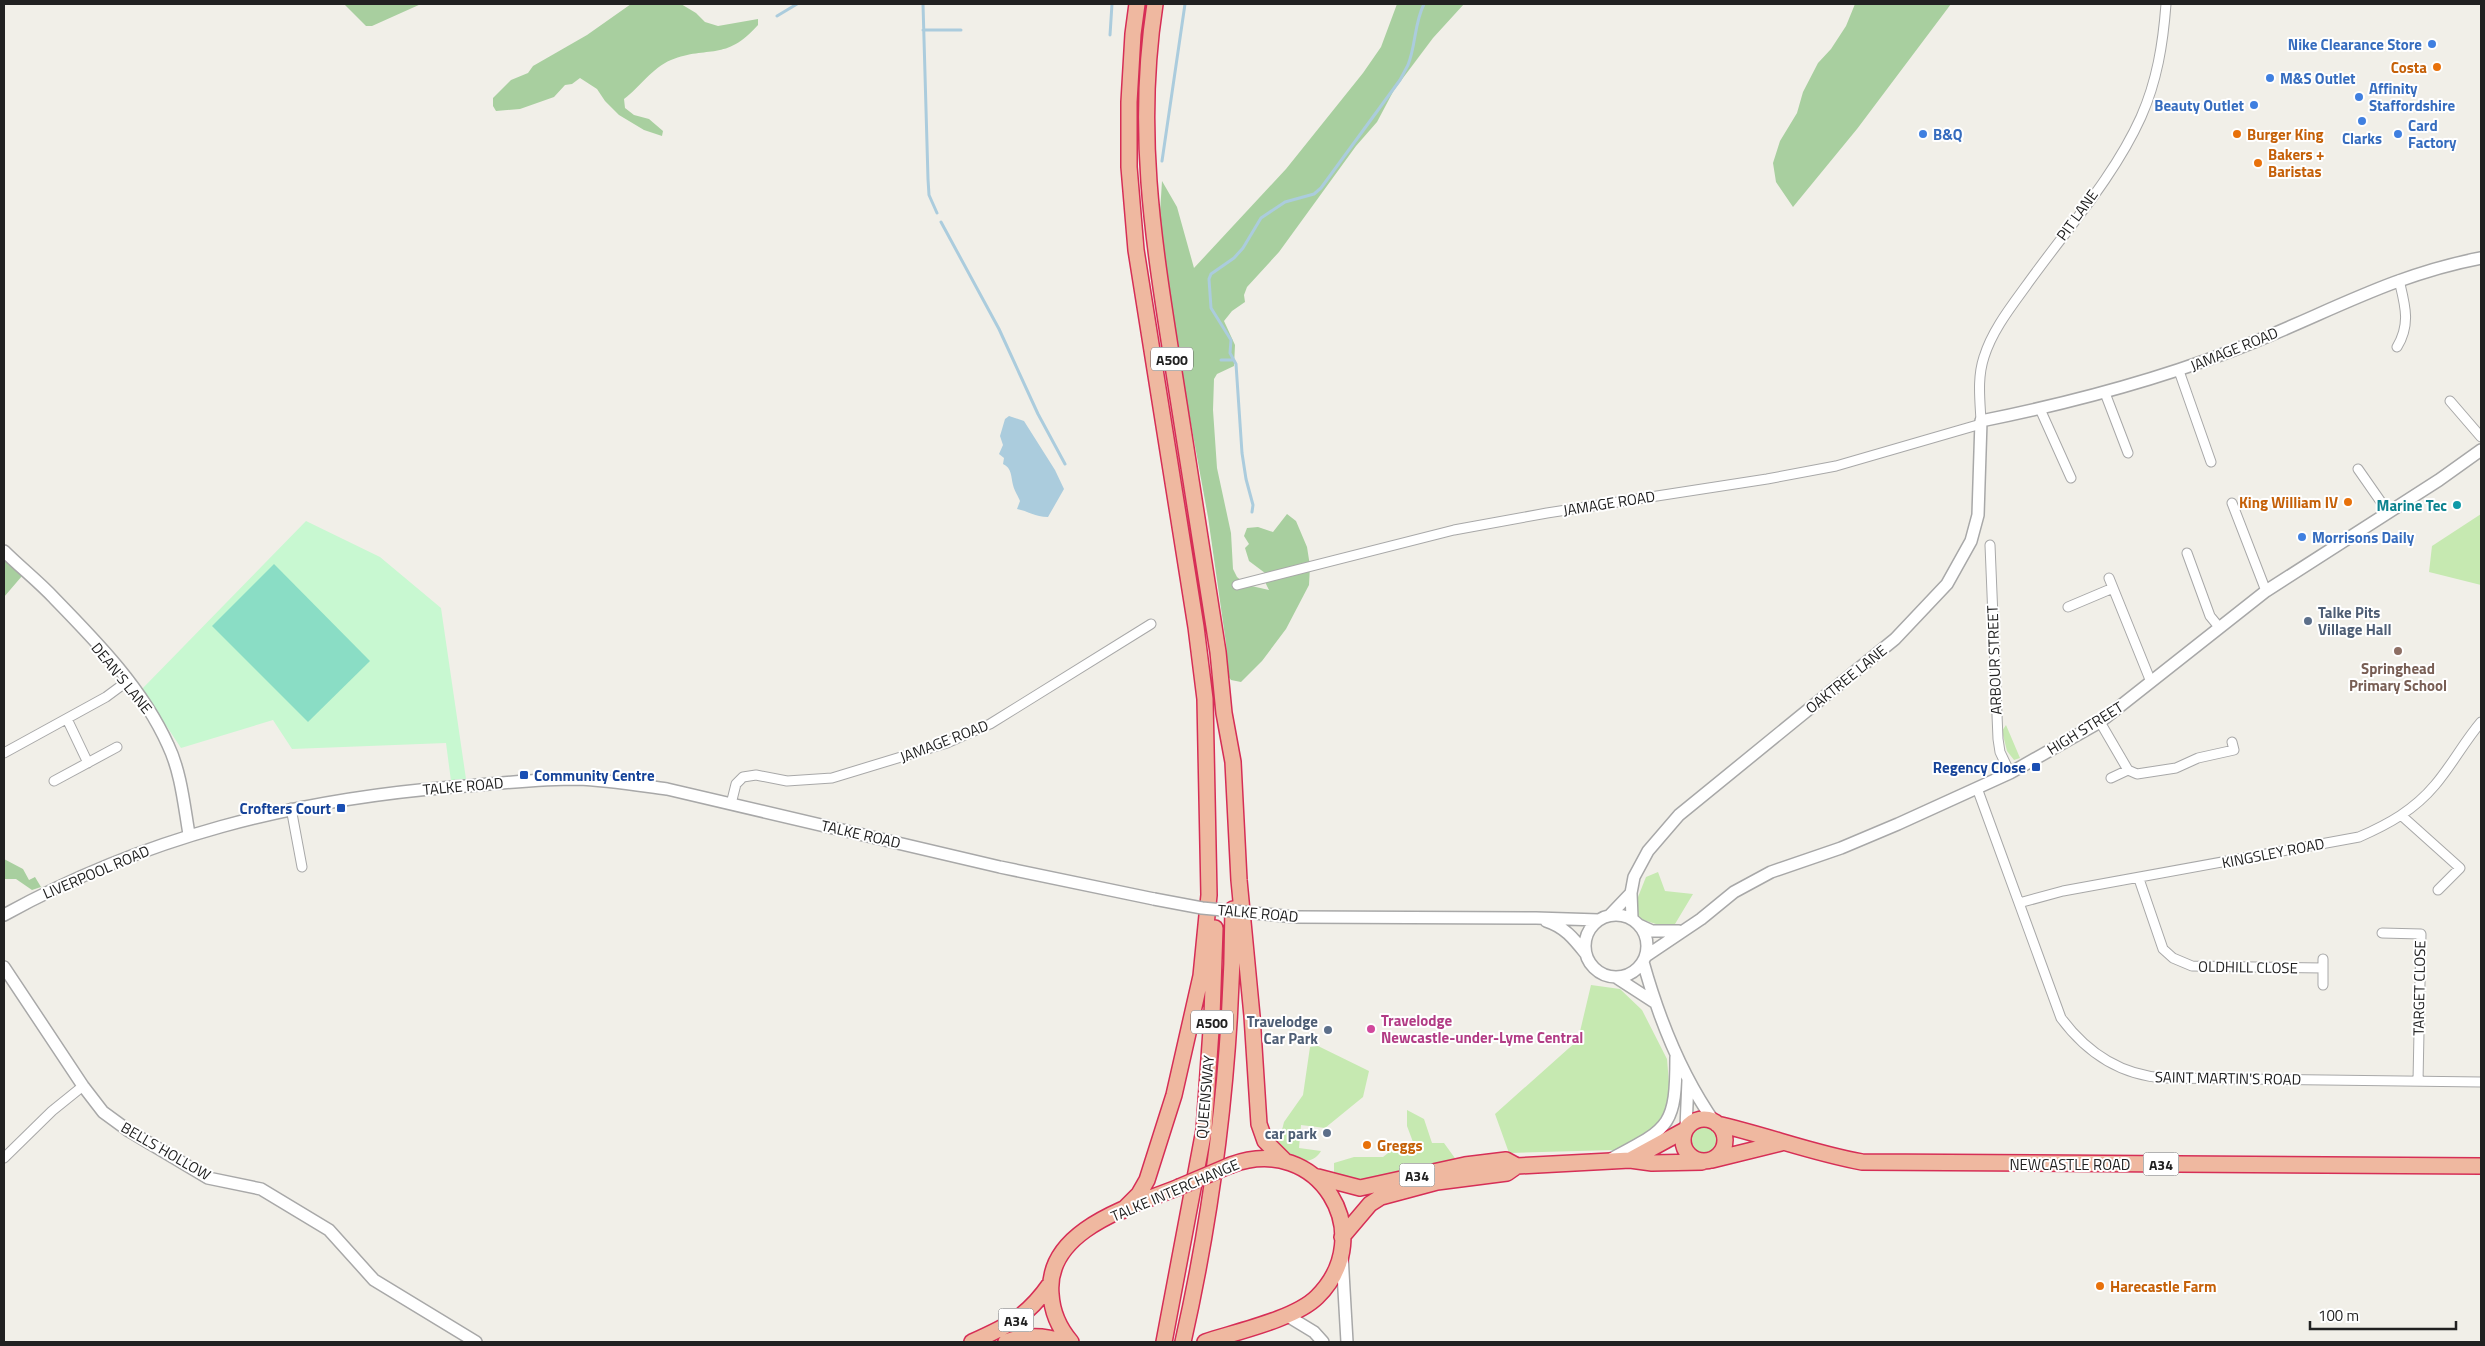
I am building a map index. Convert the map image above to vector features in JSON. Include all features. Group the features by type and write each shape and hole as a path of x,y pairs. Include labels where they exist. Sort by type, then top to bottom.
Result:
{"highway":[{"name":"A500","path":"1137,4 1133,34 1129,102 1129,167 1136,250 1195,618 1204,699"},
{"name":"A500","path":"1156,4 1151,35 1146,101 1146,160 1153,240 1218,652 1224,713"},
{"path":"1122,1211 1139,1194 1148,1180 1174,1095 1201,976 1209,895 1204,699"},
{"name":"QUEENSWAY","path":"1164,1342 1204,1130 1212,1016 1216,866 1211,758 1204,699"},
{"path":"1224,713 1233,762 1238,880 1252,1016 1259,1124 1265,1141 1285,1161"},
{"name":"QUEENSWAY","path":"1183,1342 1219,1148 1224,1097 1233,936 1232,836 1224,713"},
{"path":"1702,1119 1716,1123 1724,1134 1725,1143 1722,1151 1707,1161 1695,1160 1686,1152 1683,1142 1686,1129 1693,1122 1702,1119"},
{"name":"NEWCASTLE ROAD","path":"1716,1123 1763,1134 1781,1143 1841,1158 1886,1162 2481,1166"},
{"name":"NEWCASTLE ROAD","path":"1630,1160 1686,1129"},
{"name":"NEWCASTLE ROAD","path":"1318,1177 1360,1188 1465,1165 1506,1160 1517,1166 1630,1160 1652,1163 1707,1161 1781,1143"},
{"name":"TALKE INTERCHANGE","path":"1071,1342 1055,1316 1050,1284 1061,1254 1070,1241 1086,1228 1231,1165 1258,1158 1285,1161 1318,1177"},
{"name":"NEWCASTLE ROAD","path":"1342,1241 1366,1208 1381,1197 1437,1182 1507,1173 1517,1166"},
{"path":"1205,1342 1299,1310 1317,1297 1333,1272 1342,1241 1339,1210 1318,1177"},
{"name":"A34","path":"972,1342 1009,1326 1031,1308 1050,1284"},
{"path":"1235,1342 1251,1327"},
{"name":"A34","path":"1006,1342 1019,1338 1045,1336 1063,1342"}],"street":[{"name":"PIT LANE","path":"1981,422 1980,372 1989,343 2021,293 2112,167 2140,118 2152,87 2162,48 2166,4"},
{"name":"JAMAGE ROAD","path":"1236,585 1454,530 1836,466 1981,422 2105,393 2179,371 2255,342 2399,280 2441,266 2481,258"},
{"path":"2397,347 2407,326 2407,315 2399,280"},
{"path":"2179,371 2211,462"},
{"path":"2105,393 2128,453"},
{"path":"2450,401 2481,437"},
{"path":"2040,409 2071,478"},
{"name":"OAKTREE LANE","path":"1635,921 1630,893 1634,877 1648,851 1679,815 1895,639 1947,584 1971,541 1978,515 1981,422"},
{"name":"HIGH STREET","path":"1645,959 1680,931 1701,919 1734,892 1771,872 1841,848 2010,773 2100,722 2266,591 2481,450"},
{"path":"2358,469 2388,512"},
{"path":"2232,503 2266,591"},
{"name":"ARBOUR STREET","path":"1990,544 1998,739 2000,752 2010,773"},
{"name":"DEAN'S LANE","path":"4,551 53,597 129,680 152,713 169,747 178,778 189,834"},
{"path":"2187,554 2210,616 2220,627"},
{"path":"2109,578 2151,682"},
{"path":"2068,607 2112,588"},
{"name":"JAMAGE ROAD","path":"731,804 736,784 743,777 756,776 787,781 832,778 947,743 990,724 1151,624"},
{"path":"4,753 67,719 129,680"},
{"path":"67,719 88,763"},
{"path":"2100,722 2128,770"},
{"name":"KINGSLEY ROAD","path":"2019,903 2063,892 2359,837 2402,816 2436,784 2481,722"},
{"path":"2111,778 2128,770 2142,774 2176,768 2198,758 2234,750 2232,742"},
{"path":"54,782 117,747"},
{"name":"TALKE ROAD","path":"189,834 290,808 425,789 568,780 612,781 667,789 1000,867 1202,908 1295,918 1536,918 1599,920"},
{"name":"SAINT MARTIN'S ROAD","path":"1977,788 2061,1018 2090,1050 2119,1068 2140,1075 2164,1078 2481,1082"},
{"path":"290,808 302,867"},
{"path":"2402,816 2460,868 2438,890"},
{"name":"LIVERPOOL ROAD","path":"4,914 130,855 189,834"},
{"name":"OLDHILL CLOSE","path":"2138,879 2163,949 2182,963 2192,966 2323,964 2323,985"},
{"name":"OAKTREE LANE","path":"1610,915 1630,893"},
{"path":"1654,1002 1618,978 1598,972 1590,964 1586,954 1586,938 1590,929 1599,920 1610,915 1635,921 1652,931 1680,931"},
{"name":"TALKE ROAD","path":"1536,918 1558,925 1570,935 1586,954"},
{"path":"1635,921 1647,942 1645,959 1654,1002 1688,1080 1716,1123"},
{"name":"TARGET CLOSE","path":"2382,933 2421,934 2418,1081"},
{"path":"1618,978 1630,974 1645,959"},
{"name":"BELLS HOLLOW","path":"4,967 83,1086 103,1112 129,1131 208,1178 261,1189 330,1230 374,1280 476,1342"},
{"path":"1605,1162 1654,1136 1672,1114 1676,1093 1676,1054"},
{"path":"1686,1129 1688,1080"},
{"path":"4,1158 52,1111 83,1086"},
{"path":"1342,1241 1347,1342"},
{"path":"1286,1315 1314,1332 1323,1342"}],"green space":[{"path":"344,4 421,4 372,26 366,26"},
{"path":"631,4 681,4 696,13 705,22 718,26 758,19 758,25 736,44 716,51 684,56 664,63 624,99 625,108 634,115 649,119 663,131 662,136 644,130 619,115 605,101 597,89 580,78 572,84 565,85 554,97 520,109 496,111 493,106 493,98 511,80 528,73 533,66 587,35"},
{"path":"1397,4 1464,4 1433,38 1394,90 1377,122 1356,146 1279,252 1247,287 1244,295 1245,302 1232,311 1224,321 1235,345 1234,366 1217,374 1214,379 1213,410 1217,468 1231,533 1233,569 1237,577 1247,585 1269,590 1266,584 1265,573 1249,561 1245,548 1249,544 1244,536 1247,528 1258,527 1273,532 1287,514 1296,521 1307,547 1310,566 1309,585 1286,629 1262,661 1241,682 1231,680 1228,676 1226,643 1208,517 1174,331 1160,213 1162,181 1177,207 1194,268 1286,169 1363,73 1381,47"},
{"path":"1855,4 1951,4 1857,129 1793,207 1776,182 1773,163 1780,141 1797,113 1803,92 1818,63 1831,49 1846,26"},
{"path":"2481,514 2481,585 2429,572 2432,546"},
{"path":"306,521 380,557 441,608 466,779 451,781 446,743 292,749 273,720 181,748 142,689"},
{"path":"4,555 22,576 4,597"},
{"path":"274,564 370,661 308,722 212,626"},
{"path":"2006,725 2020,758 2014,760 2007,751 2002,731"},
{"path":"4,859 23,869 29,880 35,877 41,887 32,890 16,879 4,879"},
{"path":"1658,872 1665,891 1693,894 1672,929 1640,919 1634,907 1646,877"},
{"path":"1591,985 1620,989 1642,1010 1667,1059 1670,1095 1667,1112 1651,1132 1614,1150 1509,1153 1495,1114 1578,1040"},
{"path":"1318,1046 1369,1071 1363,1097 1325,1128 1301,1125 1299,1148 1321,1151 1310,1160 1297,1160 1273,1144 1281,1134 1284,1122 1303,1095 1310,1047"},
{"path":"1407,1110 1424,1119 1432,1143 1444,1143 1457,1161 1378,1180 1354,1181 1334,1175 1334,1163 1354,1157 1383,1157 1392,1150 1413,1142 1407,1126"},
{"path":"1704,1126 1714,1130 1718,1140 1714,1150 1704,1154 1694,1150 1690,1140 1694,1130"}],"water":[{"path":"1009,416 1024,421 1055,470 1064,489 1048,517 1017,509 1020,501 1010,470 1003,464 1004,458 999,454 1003,445 1000,436 1005,419"}],"waterway":[{"path":"777,16 797,4"},
{"path":"923,4 929,195 937,213"},
{"path":"1110,35 1112,4"},
{"path":"1162,161 1185,4"},
{"path":"1252,512 1253,505 1242,453 1236,364 1230,353 1231,340 1211,308 1209,279 1211,274 1234,258 1243,248 1261,218 1285,202 1314,194 1321,188 1400,80 1411,57 1418,19 1424,4"},
{"path":"923,30 961,30"},
{"path":"941,222 999,329 1038,414 1065,464"},
{"path":"1221,360 1232,360"}],"place":[{"name":"Nike Clearance Store","path":"2432,44"},
{"name":"Costa","path":"2437,67"},
{"name":"M&S Outlet","path":"2270,78"},
{"name":"Affinity Staffordshire","path":"2359,97"},
{"name":"Beauty Outlet","path":"2254,105"},
{"name":"Clarks","path":"2362,121"},
{"name":"B&Q","path":"1923,134"},
{"name":"Burger King","path":"2237,134"},
{"name":"Card Factory","path":"2398,134"},
{"name":"Bakers + Baristas","path":"2258,163"},
{"name":"King William IV","path":"2348,502"},
{"name":"Marine Tec","path":"2457,505"},
{"name":"Morrisons Daily","path":"2302,537"},
{"name":"Talke Pits Village Hall","path":"2308,621"},
{"name":"Springhead Primary School","path":"2398,651"},
{"name":"Regency Close","path":"2036,767"},
{"name":"Community Centre","path":"524,775"},
{"name":"Crofters Court","path":"341,808"},
{"name":"Travelodge Newcastle-under-Lyme Central","path":"1371,1029"},
{"name":"Travelodge Car Park","path":"1328,1030"},
{"name":"car park","path":"1327,1133"},
{"name":"Greggs","path":"1367,1145"},
{"name":"Harecastle Farm","path":"2100,1286"}]}
